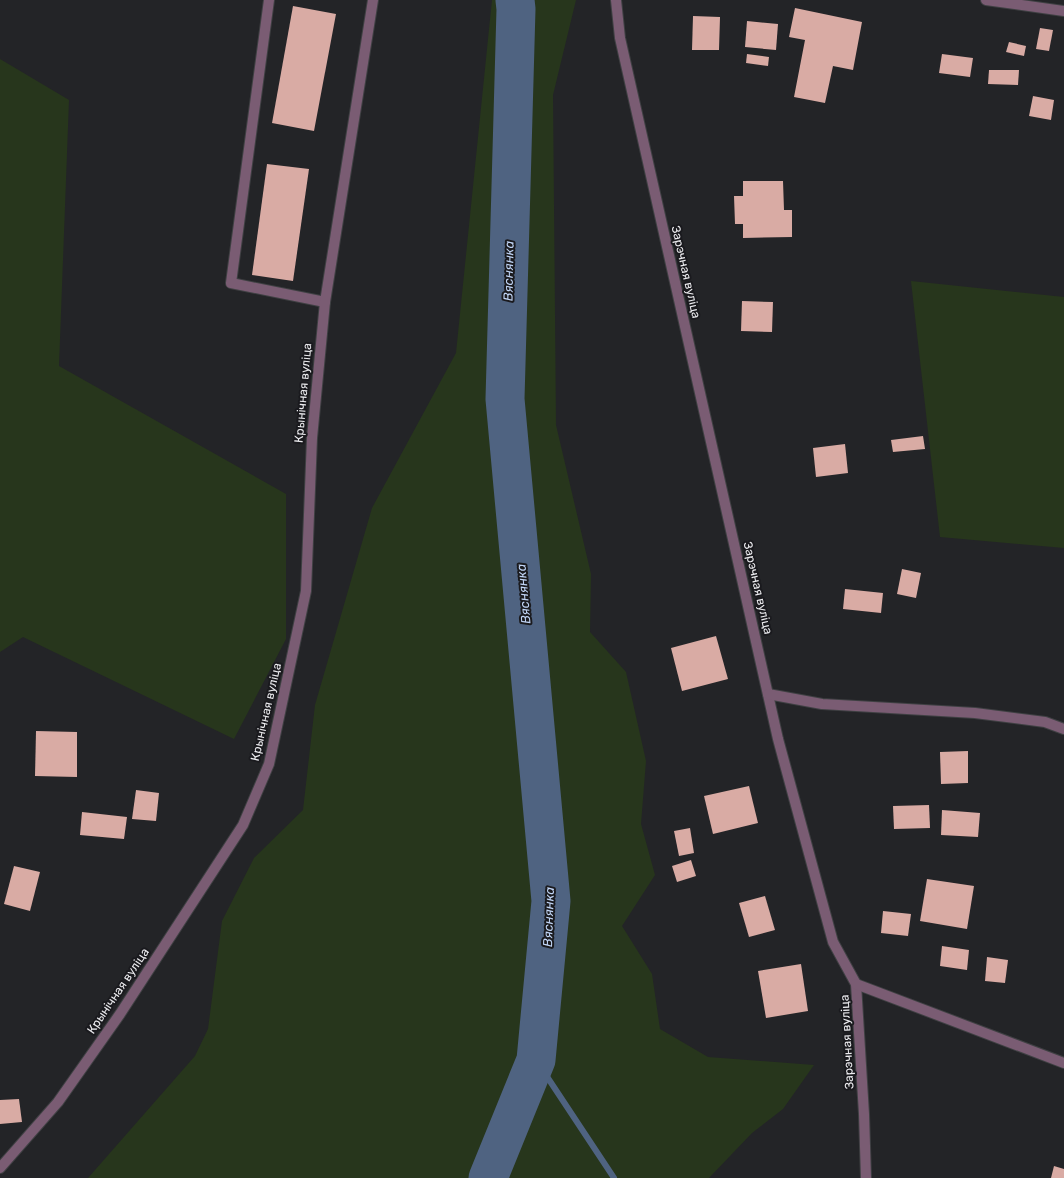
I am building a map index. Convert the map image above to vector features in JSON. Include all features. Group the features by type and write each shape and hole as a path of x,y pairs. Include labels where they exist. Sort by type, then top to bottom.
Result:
{"street":[{"path":"269,0 232,284 325,302"},
{"name":"Крынічная вуліца","path":"0,1168 58,1102 120,1014 243,825 269,764 306,591 312,438 325,302 373,0"},
{"name":"Зарэчная вуліца","path":"616,0 620,38 778,739 833,942 856,984 864,1114 866,1178"},
{"path":"986,0 1064,11"},
{"path":"768,694 822,704 975,713 1046,722 1064,729"},
{"path":"856,984 1064,1063"}],"green space":[{"path":"492,0 576,0 553,95 556,425 591,574 590,632 626,672 646,761 641,824 655,875 622,926 652,974 660,1029 708,1057 814,1065 783,1109 752,1133 709,1178 88,1178 195,1056 208,1029 222,921 254,858 303,810 315,705 372,508 456,353"},
{"path":"0,59 69,100 59,366 286,494 286,639 234,739 23,637 0,652"},
{"path":"911,281 1064,297 1064,548 940,537"}],"building":[{"path":"293,6 336,14 314,131 272,123"},
{"path":"795,8 862,22 853,70 833,66 825,103 794,97 805,40 789,37"},
{"path":"693,16 720,17 719,50 692,50"},
{"path":"747,21 778,24 776,50 745,47"},
{"path":"1040,28 1053,30 1049,51 1036,49"},
{"path":"1009,42 1026,46 1024,56 1006,52"},
{"path":"747,54 769,57 768,66 746,63"},
{"path":"942,54 973,58 970,77 939,73"},
{"path":"989,70 1019,70 1018,85 988,84"},
{"path":"1033,96 1054,100 1051,120 1029,116"},
{"path":"267,164 309,169 293,281 252,275"},
{"path":"743,181 783,181 784,210 792,210 792,237 743,238 743,224 735,224 734,196 743,196"},
{"path":"742,301 773,302 772,332 741,331"},
{"path":"923,436 925,449 893,452 891,440"},
{"path":"845,444 848,473 816,477 813,448"},
{"path":"902,569 921,573 916,598 897,594"},
{"path":"845,589 883,593 881,613 843,609"},
{"path":"716,636 728,679 682,691 671,648"},
{"path":"36,731 77,732 77,777 35,776"},
{"path":"968,751 968,783 941,784 940,752"},
{"path":"749,786 758,823 713,834 704,796"},
{"path":"136,790 159,793 156,821 132,819"},
{"path":"929,805 930,828 894,829 893,806"},
{"path":"942,810 980,813 978,837 941,835"},
{"path":"82,812 127,817 124,839 80,835"},
{"path":"690,828 694,853 679,856 674,831"},
{"path":"691,860 696,876 677,882 672,866"},
{"path":"14,866 40,872 30,911 4,904"},
{"path":"927,879 974,886 967,929 920,921"},
{"path":"765,896 775,930 749,937 739,903"},
{"path":"883,911 911,914 908,936 881,933"},
{"path":"942,946 969,950 967,970 940,966"},
{"path":"987,957 1008,960 1005,983 985,981"},
{"path":"801,964 808,1011 766,1018 758,971"},
{"path":"19,1099 22,1122 0,1124 0,1100"},
{"path":"1054,1166 1064,1169 1064,1178 1051,1178"}],"waterway":[{"name":"Вяснянка","path":"488,1178 536,1060 551,901 505,399 516,9 515,0"},
{"path":"536,1060 614,1178"}]}
